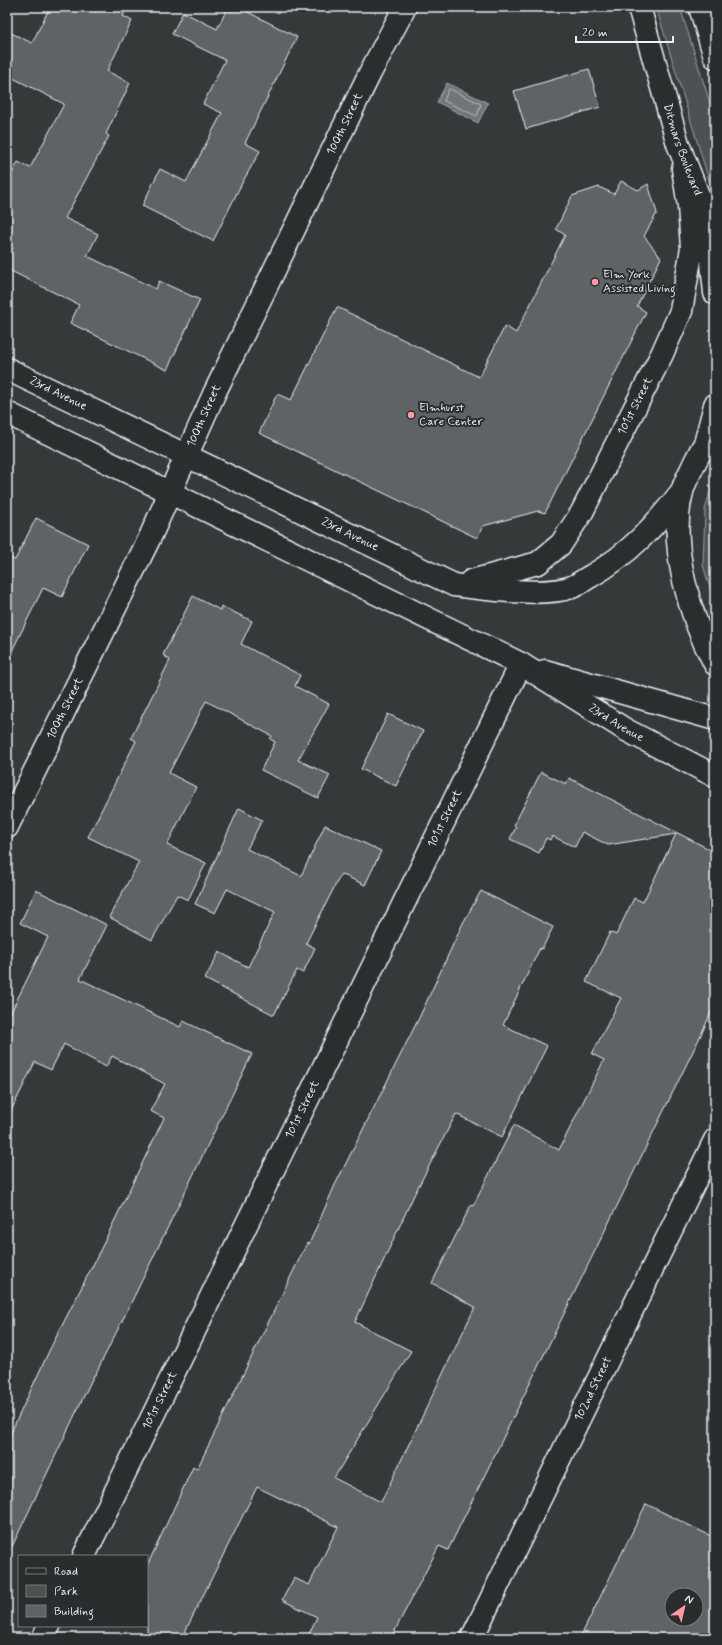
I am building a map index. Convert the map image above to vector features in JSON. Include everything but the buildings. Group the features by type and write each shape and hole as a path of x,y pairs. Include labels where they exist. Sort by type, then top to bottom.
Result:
{"street":[{"name":"100th Street","path":"7,827 151,534 208,406 370,74 405,7"},
{"name":"Ditmars Boulevard","path":"639,7 678,144 700,200 711,254 715,293"},
{"path":"700,7 715,57"},
{"name":"101st Street","path":"454,585 538,563 561,544 582,512 662,354 681,311 692,248 689,206 678,144"},
{"name":"23rd Avenue","path":"7,369 454,585 487,589 540,592 572,587 605,568 633,546 659,521 682,491"},
{"path":"715,405 710,436 682,491 677,528 681,566 694,614 707,650 715,664"},
{"name":"23rd Avenue","path":"7,413 521,664 626,730 715,776"},
{"name":"23rd Avenue","path":"521,664 715,719"},
{"name":"101st Street","path":"84,1555 521,664"},
{"name":"102nd Street","path":"472,1638 715,1140"},
{"path":"43,1638 48,1627"}],"green space":[{"path":"656,7 680,7 715,119 715,200"},
{"path":"715,474 715,604 703,565 705,510"}],"water":[{"path":"447,83 488,103 478,123 437,102"}],"place":[{"name":"Elm York Assisted Living","path":"595,282"},
{"name":"Elmhurst Care Center","path":"411,415"}]}
